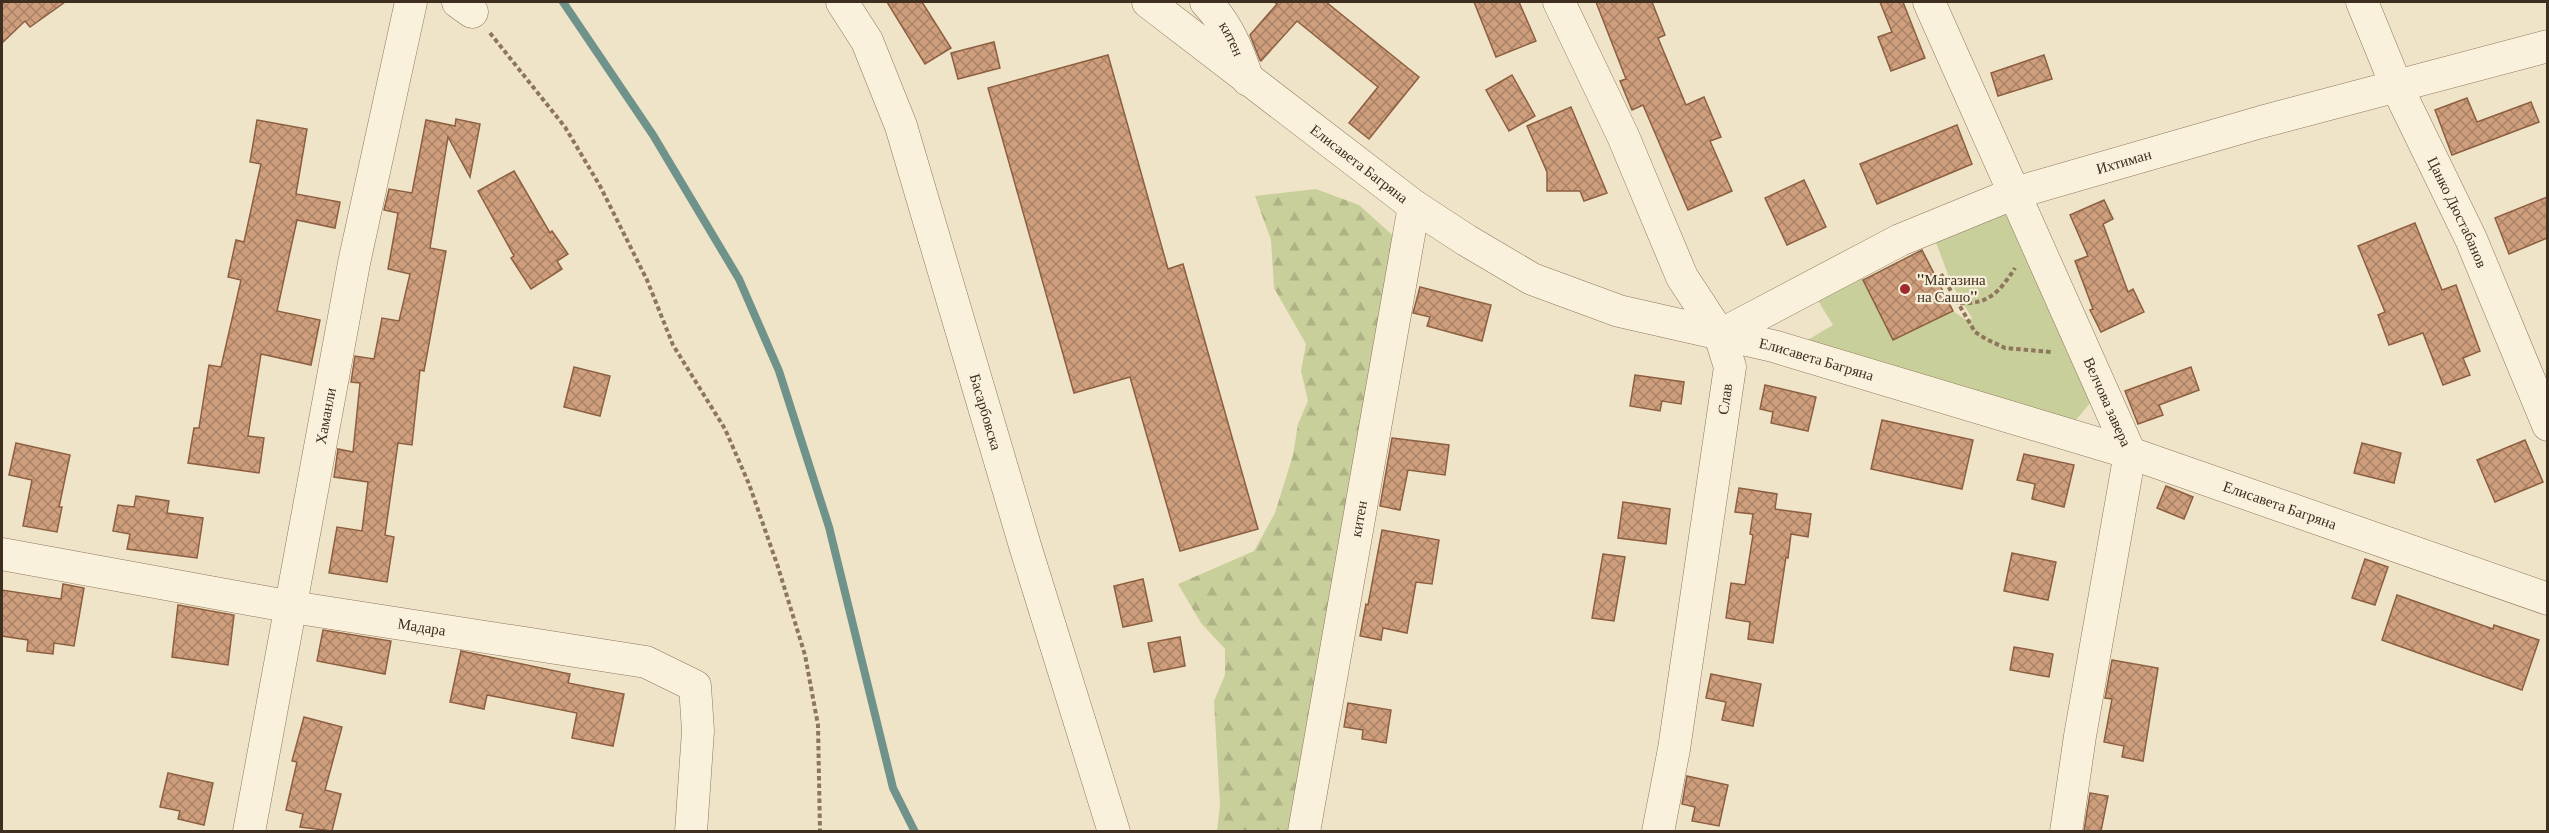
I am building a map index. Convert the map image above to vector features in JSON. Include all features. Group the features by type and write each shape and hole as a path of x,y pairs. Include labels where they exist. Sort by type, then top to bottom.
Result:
{"street":[{"name":"Хаманли","path":"249,831 354,263 411,2"},
{"name":"Басарбовска","path":"842,2 867,41 902,126 1026,549 1114,831"},
{"name":"Елисавета Багряна","path":"1148,2 1414,206 1532,279 1619,311 1773,346 2130,453 2547,599"},
{"name":"китен","path":"1206,2 1226,25 1235,42 1248,80"},
{"name":"Слав","path":"1559,2 1623,136 1682,277 1720,335 1730,367 1674,749 1658,831"},
{"name":"Велчова завера","path":"1929,2 2130,453 2080,736 2066,831"},
{"name":"Цанко Дюстабанов","path":"2362,2 2396,86 2471,239 2547,425"},
{"name":"Ихтиман","path":"1720,335 1900,240 2015,193 2547,46"},
{"name":"китен","path":"1304,831 1414,206"},
{"name":"Мадара","path":"2,554 292,607 646,662 695,686 698,731 691,831"}],"path":[{"path":"465,7 565,127 647,280 673,345 725,429 778,567 805,655 818,725 820,831"},
{"path":"1959,303 1976,304 1986,301 1997,291 2014,270 2020,255 2027,222"},
{"path":"1941,274 1975,332 1996,345 2055,352"}],"green space":[{"path":"1316,189 1359,205 1409,250 1296,831 1217,831 1220,805 1214,701 1225,675 1225,649 1201,623 1178,584 1254,551 1275,513 1293,455 1298,424 1308,401 1301,371 1306,344 1274,288 1271,240 1255,196"},
{"path":"2004,202 2091,402 2076,420 1799,345 1833,325 1812,291 1857,266 1893,340 1953,311 1969,322 1972,318 1952,285 1932,232"}],"building":[{"path":"2,2 65,2 30,27 25,21 2,43"},
{"path":"887,2 922,2 951,48 925,64"},
{"path":"1274,2 1326,2 1419,77 1369,139 1349,123 1378,87 1297,21 1260,60 1250,35 1277,4"},
{"path":"1474,2 1519,2 1536,41 1496,57"},
{"path":"1596,2 1652,2 1665,35 1658,38 1686,105 1704,97 1721,137 1710,141 1732,191 1688,210 1643,105 1632,110 1620,81 1626,79"},
{"path":"1880,2 1903,2 1925,58 1891,71 1878,37 1892,32"},
{"path":"994,42 1000,68 958,79 951,53"},
{"path":"1108,55 1168,269 1183,264 1258,529 1180,551 1130,377 1074,393 988,88"},
{"path":"2044,55 2052,79 1998,96 1991,73"},
{"path":"1512,75 1535,116 1509,131 1486,90"},
{"path":"2467,98 2477,122 2531,102 2539,122 2452,155 2435,110"},
{"path":"1571,107 1607,193 1584,201 1580,191 1547,191 1547,172 1527,126"},
{"path":"456,119 480,124 470,177 448,137 430,248 446,251 424,371 420,370 412,445 398,443 385,535 394,537 387,582 329,573 337,527 362,531 368,482 334,477 338,449 353,452 360,383 351,382 355,356 374,359 382,318 399,321 410,274 388,269 398,213 384,210 389,189 412,193 426,120 455,126"},
{"path":"257,120 307,129 296,194 340,202 335,228 297,220 277,311 320,320 311,365 261,354 248,436 264,438 259,473 188,463 194,428 199,428 209,365 221,367 241,280 228,277 236,240 244,242 261,164 250,162"},
{"path":"1957,125 1972,164 1877,204 1860,164"},
{"path":"514,171 550,233 552,231 568,254 557,261 562,269 531,289 511,258 514,256 478,191"},
{"path":"1804,180 1826,227 1787,245 1765,198"},
{"path":"2547,197 2547,238 2509,254 2495,218"},
{"path":"2104,200 2113,219 2103,224 2128,292 2133,289 2144,312 2101,332 2090,310 2093,309 2075,261 2088,256 2070,215"},
{"path":"2415,223 2442,290 2456,285 2480,351 2463,358 2470,375 2443,385 2423,333 2389,345 2378,315 2385,312 2358,246"},
{"name":"''Магазина на Сашо''","path":"1922,250 1953,311 1893,340 1863,280"},
{"path":"1420,287 1491,305 1482,341 1427,326 1430,317 1413,313"},
{"path":"574,367 610,376 600,416 564,407"},
{"path":"2191,367 2199,390 2159,405 2163,415 2138,424 2125,391"},
{"path":"1635,375 1684,382 1681,404 1662,401 1660,411 1630,406"},
{"path":"1765,385 1816,397 1808,431 1771,423 1773,412 1760,409"},
{"path":"1882,420 1973,440 1962,489 1871,469"},
{"path":"1392,438 1449,445 1445,475 1408,470 1400,510 1380,506"},
{"path":"2525,440 2543,482 2495,502 2477,460"},
{"path":"16,443 70,455 59,507 62,507 57,532 23,526 32,480 9,475"},
{"path":"2362,443 2401,453 2394,483 2354,473"},
{"path":"2024,454 2074,465 2064,507 2032,499 2035,484 2017,480"},
{"path":"2166,486 2193,497 2184,519 2157,508"},
{"path":"1739,488 1777,494 1775,509 1811,514 1808,537 1791,534 1773,643 1748,639 1750,622 1726,618 1731,583 1745,585 1753,535 1750,534 1753,514 1735,512"},
{"path":"136,496 169,501 167,513 203,518 197,558 127,549 130,534 113,531 118,505 134,507"},
{"path":"1623,502 1670,509 1666,544 1618,538"},
{"path":"1382,530 1439,540 1432,584 1416,582 1407,633 1383,628 1381,640 1360,636"},
{"path":"2012,553 2056,562 2048,600 2004,591"},
{"path":"1603,554 1625,557 1614,621 1592,618"},
{"path":"2365,559 2388,567 2375,605 2352,598"},
{"path":"1143,579 1152,621 1123,627 1114,586"},
{"path":"63,584 84,588 74,646 54,643 53,654 27,651 28,640 2,636 2,590 61,599"},
{"path":"2397,595 2493,629 2494,625 2539,640 2522,690 2382,640"},
{"path":"178,605 234,615 228,665 172,657"},
{"path":"323,630 391,641 385,674 317,661"},
{"path":"1180,637 1185,666 1154,672 1148,643"},
{"path":"2014,647 2053,654 2049,677 2010,670"},
{"path":"461,651 570,674 568,683 624,694 613,746 572,738 577,713 487,695 484,709 450,702"},
{"path":"2112,660 2158,668 2143,761 2122,757 2124,746 2104,742 2112,699 2105,698"},
{"path":"1711,674 1761,684 1753,726 1722,720 1726,702 1706,698"},
{"path":"1348,703 1391,710 1386,743 1362,739 1363,730 1344,727"},
{"path":"304,717 342,727 325,790 341,794 332,831 300,827 303,814 286,810 297,762 292,761"},
{"path":"168,773 213,783 204,825 178,819 180,811 160,807"},
{"path":"1687,776 1728,785 1719,826 1692,821 1695,807 1682,804"},
{"path":"2090,793 2108,796 2101,831 2084,831"}],"waterway":[{"path":"563,2 653,135 739,279 779,371 829,527 893,788 915,832"}],"place":[{"name":"''Магазина на Сашо''","path":"1905,289"}]}
